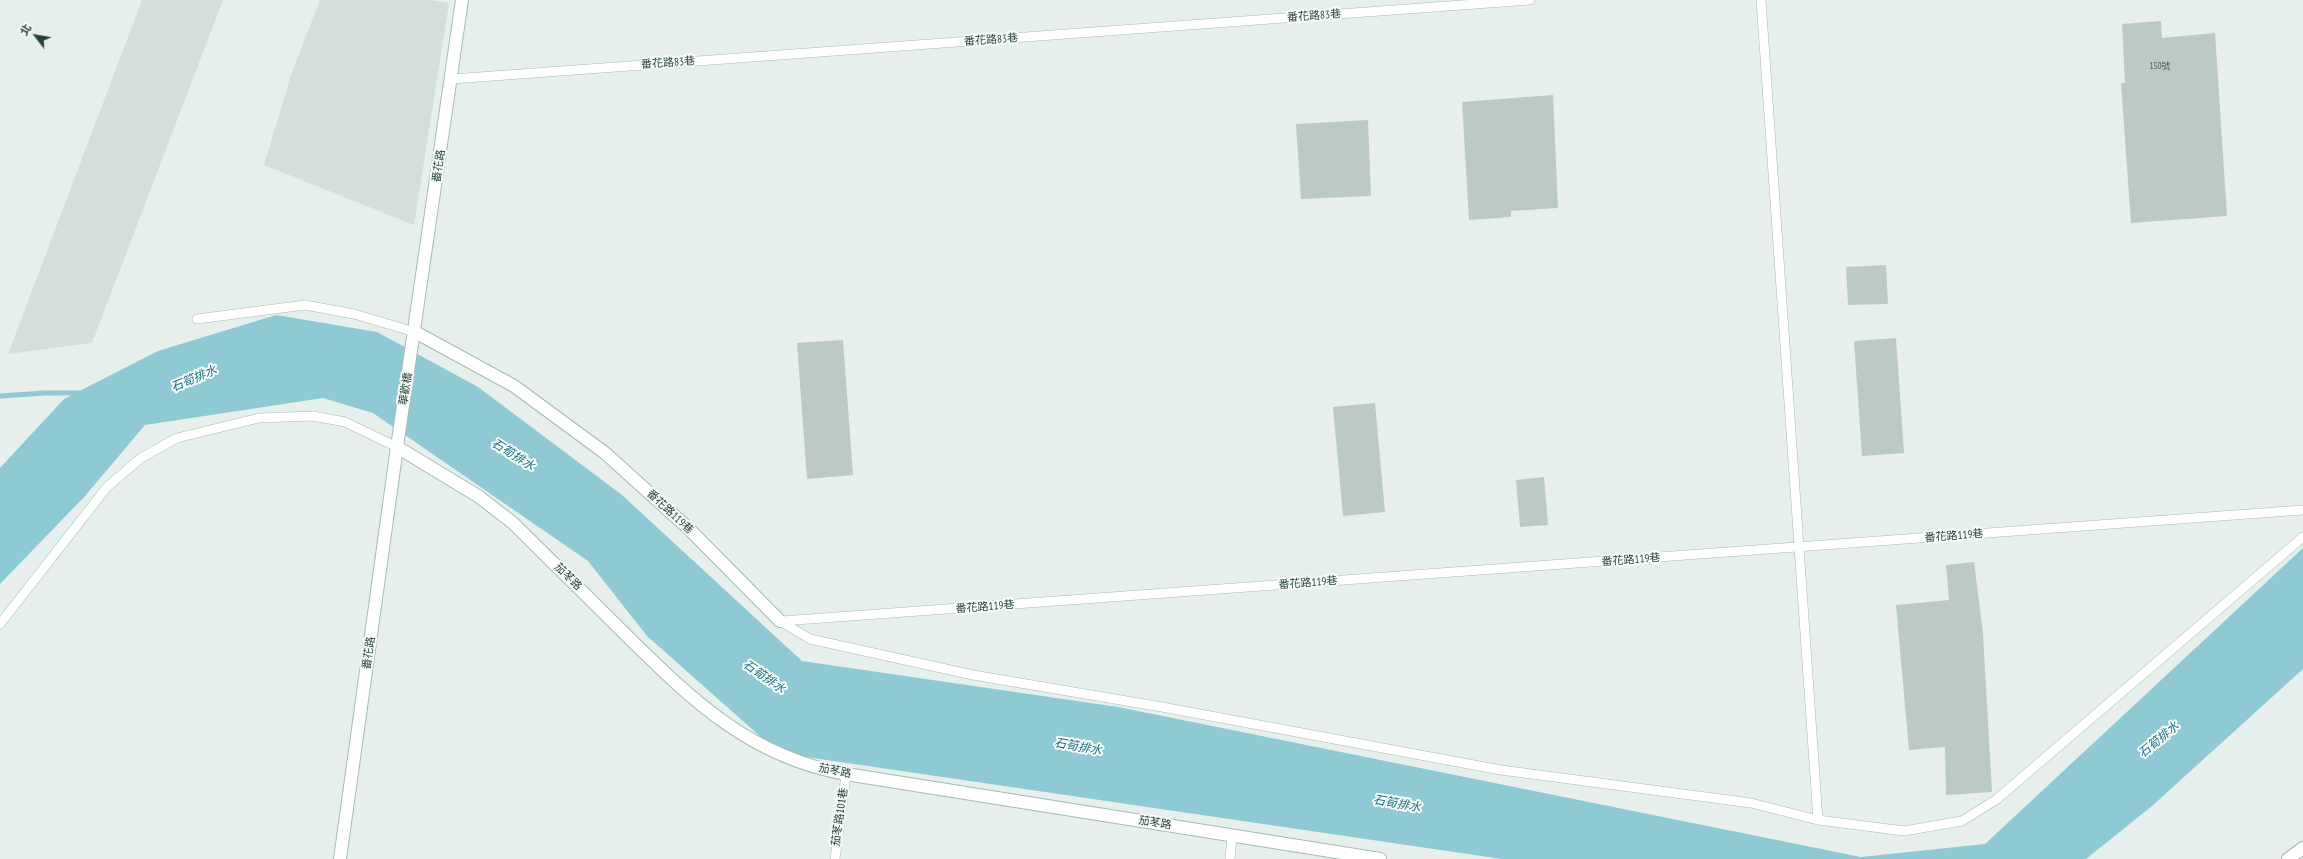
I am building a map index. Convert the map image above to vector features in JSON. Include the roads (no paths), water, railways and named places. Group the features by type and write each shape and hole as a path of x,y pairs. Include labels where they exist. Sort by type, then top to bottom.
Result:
{"street":[{"name":"番花路","path":"415,332 462,0"},
{"name":"華歡橋","path":"397,447 415,332"},
{"name":"番花路119巷","path":"415,332 514,386 605,453 688,528 780,621"},
{"name":"番花路","path":"340,859 397,447"},
{"name":"茄苳路","path":"397,447 478,496 513,523 681,689 711,714 754,742 776,754 812,767 846,774 1380,859"},
{"path":"2288,859 2303,848"}],"lane":[{"name":"番花路83巷","path":"452,79 1530,0"},
{"path":"1761,0 1818,820"},
{"path":"197,319 305,305 354,314 415,332"},
{"path":"0,624 107,487 141,458 177,438 259,418 313,416 345,422 397,447"},
{"name":"番花路119巷","path":"780,621 798,621 2303,510"},
{"path":"780,621 810,639 973,675 1162,706 1501,770 1751,803 1818,820 1904,831 1962,820 1997,799 2303,537"},
{"name":"茄苳路101巷","path":"835,859 846,774"},
{"path":"1230,859 1232,835"}],"water":[{"name":"石筍排水","path":"276,315 377,332 478,387 622,495 802,661 1118,707 1861,857 1985,844 2303,548 2303,669 2152,806 2086,859 1502,859 779,753 647,636 588,561 373,413 323,398 145,425 85,496 0,584 0,468 64,399 158,351"}],"waterway":[{"path":"0,396 45,393 82,393"}]}
